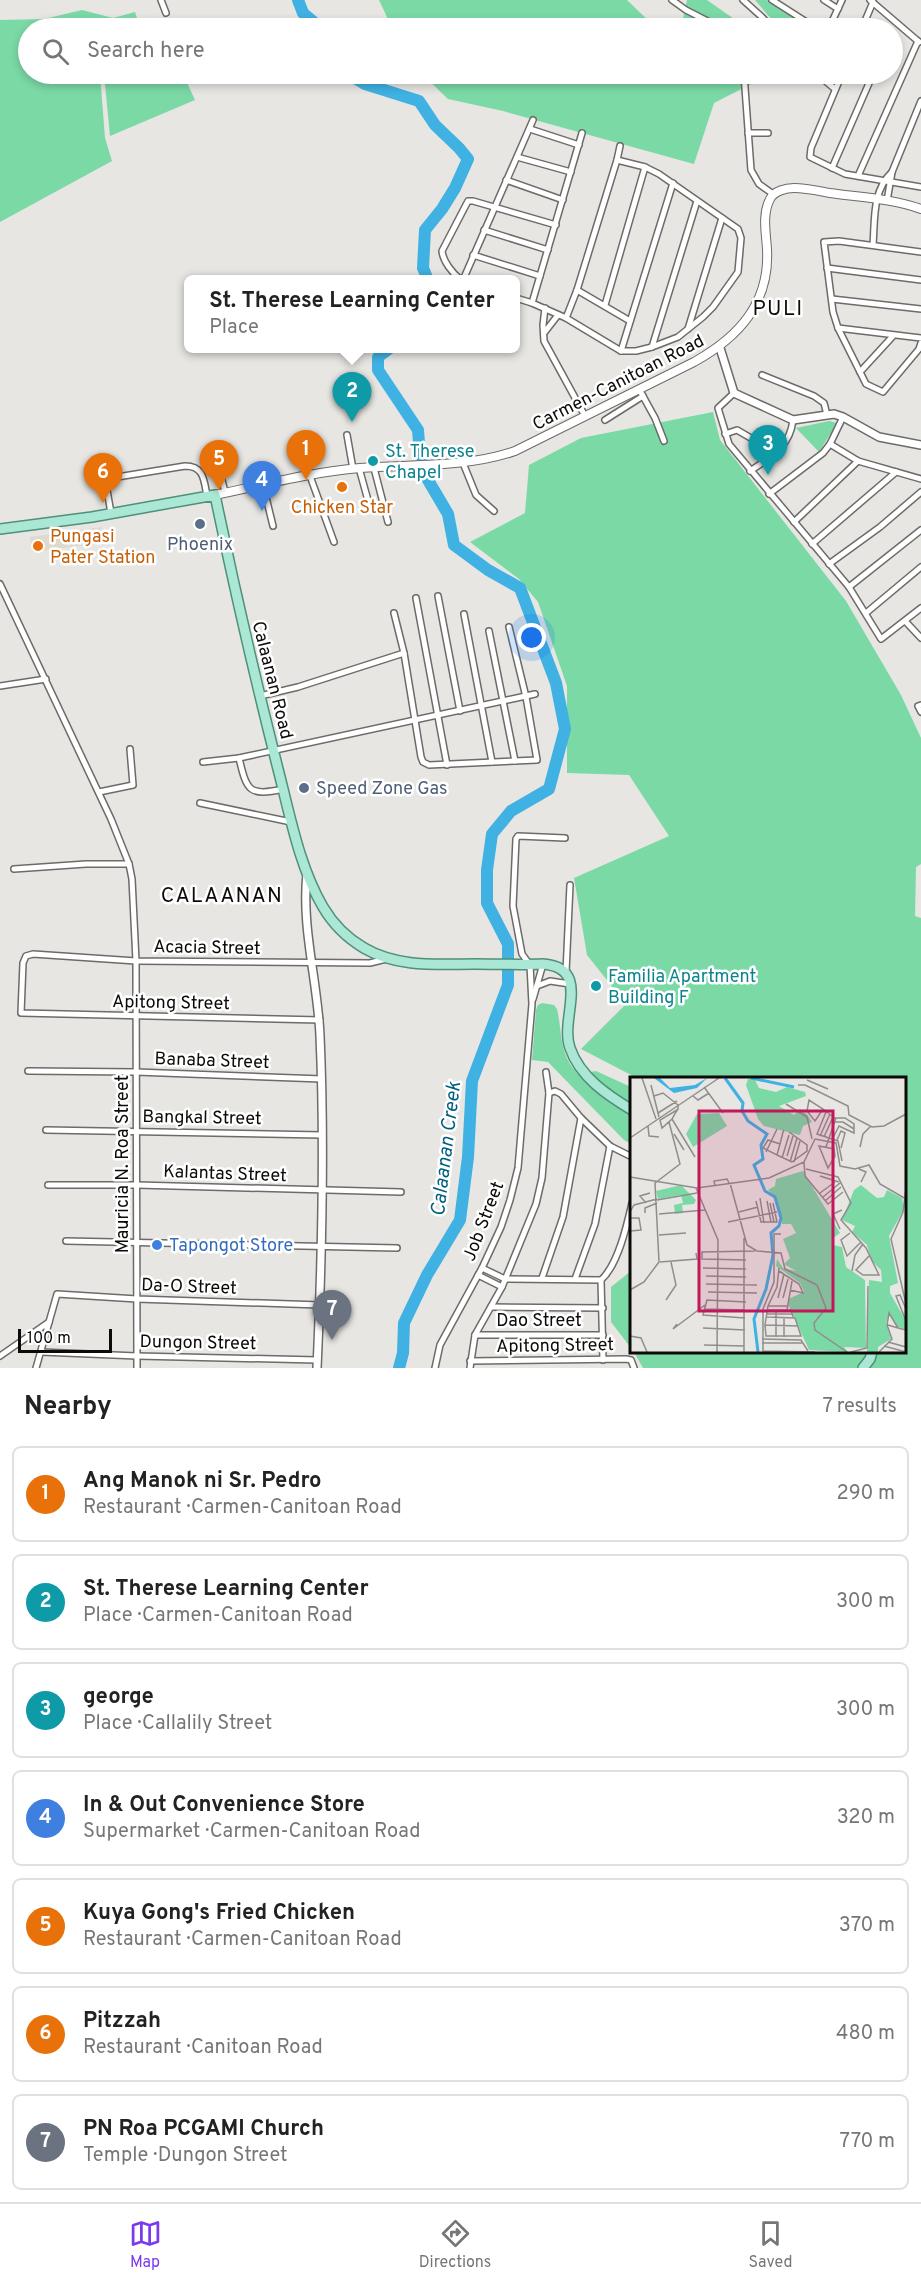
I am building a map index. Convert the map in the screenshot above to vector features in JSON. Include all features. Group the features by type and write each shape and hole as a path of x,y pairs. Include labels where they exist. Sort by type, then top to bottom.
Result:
{"main road":[{"path":"773,194 795,188 921,209"},
{"name":"Carmen-Canitoan Road","path":"211,495 356,469 463,463 499,457 641,392 720,348 742,324 762,294 767,267 765,219 769,200 773,194"},
{"path":"0,529 111,513 211,495"},
{"name":"Calaanan Road","path":"211,495 292,822 307,872 323,906 338,927 364,948 388,958 423,963 543,964"},
{"path":"543,964 566,972 572,985 567,1031 573,1056 593,1082 630,1109"},
{"path":"863,1368 872,1353"}],"street":[{"path":"161,0 166,14"},
{"path":"672,0 702,18"},
{"path":"743,0 763,18"},
{"path":"772,0 800,18"},
{"path":"824,0 838,9"},
{"path":"834,18 842,0"},
{"path":"866,18 872,1 892,18"},
{"path":"903,27 920,43 903,79"},
{"path":"745,84 751,170 759,184 773,194"},
{"path":"829,84 835,89"},
{"path":"837,84 809,152 812,159 845,174 892,183 919,186 921,178"},
{"path":"832,168 869,84"},
{"path":"858,176 901,84"},
{"path":"887,202 892,183 892,172 921,101"},
{"path":"464,275 533,120"},
{"path":"530,129 579,145"},
{"path":"532,303 582,133"},
{"path":"748,133 768,133"},
{"path":"566,318 578,290 620,147"},
{"path":"517,157 571,172"},
{"path":"520,299 566,318 621,351 651,348 678,337 713,307 740,268 740,233 674,183 645,167 617,160"},
{"path":"605,305 645,167"},
{"path":"873,245 876,200 882,181 892,172"},
{"path":"506,180 563,200"},
{"path":"621,351 674,183"},
{"path":"456,275 442,255 444,243 468,201 556,225"},
{"path":"651,348 697,201"},
{"path":"687,330 722,218"},
{"path":"484,230 548,250"},
{"path":"838,328 921,341 919,349 883,392 866,384 838,328 833,312 824,242 839,241 921,252"},
{"path":"473,255 540,276"},
{"path":"827,268 921,280"},
{"path":"578,290 630,321"},
{"path":"832,299 921,309"},
{"path":"545,308 544,333 547,348 585,416"},
{"path":"544,333 558,315"},
{"path":"860,372 893,336"},
{"path":"720,348 734,393 793,420 834,414 879,437 921,445"},
{"path":"762,375 814,396 824,403 827,415"},
{"path":"605,420 641,392 660,428 664,441"},
{"path":"734,393 718,408 729,444 849,587 881,639 921,608"},
{"path":"769,494 823,453 843,417"},
{"path":"750,471 777,453 786,444 793,420"},
{"path":"725,434 737,430 777,453"},
{"path":"347,435 369,504"},
{"path":"830,444 858,460 921,479"},
{"path":"214,449 225,492"},
{"path":"794,522 858,460"},
{"path":"463,463 476,495 494,511"},
{"path":"111,513 105,479 195,466 202,473 211,495"},
{"path":"374,468 388,522"},
{"path":"812,544 896,472"},
{"path":"310,476 334,542"},
{"path":"263,485 273,526"},
{"path":"830,564 880,527 921,492"},
{"path":"849,587 921,530"},
{"path":"866,613 921,567"},
{"name":"Mauricia N. Roa Street","path":"0,584 99,792 129,864 134,903 136,961 137,1368"},
{"path":"438,596 460,711"},
{"path":"416,598 447,765"},
{"path":"394,613 404,653 422,760 429,765 534,760 537,757 526,697 509,627"},
{"path":"464,614 492,762"},
{"path":"905,621 921,638"},
{"path":"489,631 515,761"},
{"path":"260,696 298,687 404,653"},
{"path":"0,686 46,679"},
{"path":"203,762 274,751 535,694"},
{"path":"99,792 133,784 130,749"},
{"path":"239,758 245,783 254,791 261,794 284,789"},
{"path":"200,803 292,822"},
{"name":"Job Street","path":"532,1004 513,906 516,839 518,836 565,838"},
{"path":"14,869 86,864 129,864"},
{"path":"307,872 306,895 320,1020 322,1079 322,1247 317,1364"},
{"path":"566,972 570,885"},
{"name":"Acacia Street","path":"21,1013 23,963 26,956 33,954 136,961 313,963 370,963 388,958"},
{"name":"Job Street","path":"435,1368 440,1345 482,1268 504,1218 516,1179 532,1004 543,964"},
{"path":"537,986 550,981 572,985"},
{"name":"Apitong Street","path":"21,1013 320,1020"},
{"name":"Banaba Street","path":"28,1071 136,1072 322,1079"},
{"path":"470,1365 475,1335 502,1287 536,1204 542,1178 549,1093 546,1072"},
{"path":"549,1093 555,1091 561,1094 580,1118 610,1146 630,1157"},
{"path":"542,1278 563,1217 580,1118"},
{"name":"Bangkal Street","path":"46,1130 322,1135"},
{"path":"575,1279 595,1224 610,1146"},
{"name":"Kalantas Street","path":"48,1185 401,1192"},
{"path":"603,1360 601,1280 610,1269 629,1225"},
{"path":"66,1241 397,1248"},
{"path":"482,1268 505,1279 601,1280"},
{"path":"478,1275 502,1287"},
{"name":"Da-O Street","path":"50,1321 57,1294 320,1305"},
{"path":"491,1307 603,1308"},
{"path":"36,1368 50,1321"},
{"path":"0,1356 50,1321"},
{"name":"Dao Street","path":"475,1335 603,1335"},
{"name":"Dungon Street","path":"41,1352 317,1364"},
{"name":"Apitong Street","path":"470,1365 528,1360 629,1359 634,1368"},
{"path":"528,1360 528,1368"}],"shaded area":[{"path":"101,527 103,543 33,552 30,537"}],"green space":[{"path":"379,0 627,0 646,18 387,18"},
{"path":"687,0 707,0 733,18 683,18"},
{"path":"755,0 767,0 795,18 770,18"},
{"path":"82,10 113,18 48,18"},
{"path":"135,12 137,18 113,18"},
{"path":"0,20 18,20 18,84 101,84 105,138 112,161 0,222"},
{"path":"105,84 188,84 195,100 110,136"},
{"path":"432,84 751,84 714,103 694,164 503,111 448,99"},
{"path":"713,412 720,440 846,601 901,695 921,738 921,864 916,867 915,916 921,918 921,1368 643,1368 635,1353 906,1353 906,1077 635,1077 581,1049 626,1004 587,955 574,878 669,836 629,775 567,773 567,686 538,602 519,579 470,542 525,513 529,465 581,438"},
{"path":"829,421 837,423 819,452 796,428"},
{"path":"542,1003 554,1005 557,1009 564,1051 578,1074 596,1071 630,1087 630,1143 548,1062 532,1060 538,1005"},
{"path":"630,1272 630,1347 611,1322 611,1287"}],"waterway":[{"name":"Calaanan Creek","path":"298,0 303,13 309,18"},
{"name":"Calaanan Creek","path":"365,84 419,101 435,125 468,159 455,188 425,230 423,268 426,275"},
{"name":"Calaanan Creek","path":"383,353 378,357 378,370 418,430 428,480 448,514 454,545 488,570 520,588 556,683 565,729 549,789 511,811 492,834 487,870 487,903 508,944 508,985 472,1081 468,1157 460,1220 427,1275 404,1323 403,1353 399,1368"}],"place":[{"name":"St. Therese Learning Center","path":"352,422"},
{"name":"St. Therese Chapel","path":"373,461"},
{"name":"george","path":"768,475"},
{"name":"Ang Manok ni Sr. Pedro","path":"306,480"},
{"name":"Chicken Star","path":"342,487"},
{"name":"Kuya Gong's Fried Chicken","path":"219,490"},
{"name":"Pitzzah","path":"103,503"},
{"name":"In & Out Convenience Store","path":"262,511"},
{"name":"Phoenix","path":"200,524"},
{"name":"Pungasi Pater Station","path":"38,546"},
{"name":"Speed Zone Gas","path":"304,788"},
{"name":"Familia Apartment Building F","path":"596,986"},
{"name":"Tapongot Store","path":"157,1245"},
{"name":"PN Roa PCGAMI Church","path":"332,1340"}],"district":[{"name":"PULI","path":"778,308"},
{"name":"CALAANAN","path":"222,895"}]}
